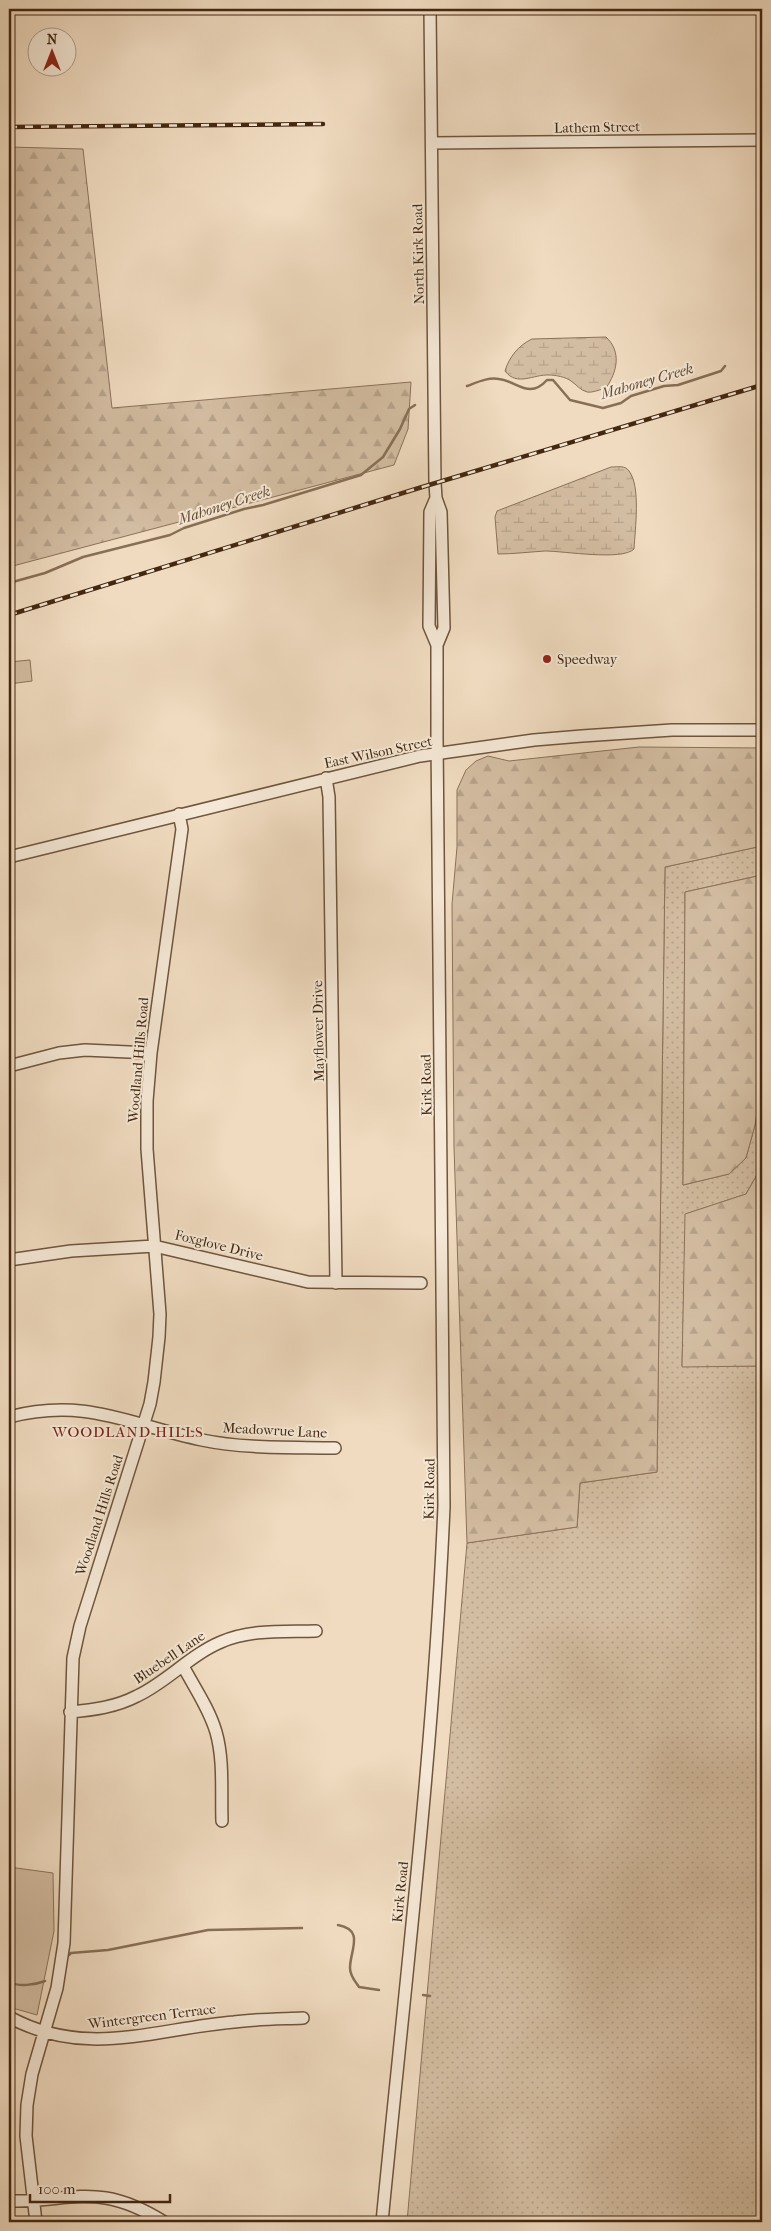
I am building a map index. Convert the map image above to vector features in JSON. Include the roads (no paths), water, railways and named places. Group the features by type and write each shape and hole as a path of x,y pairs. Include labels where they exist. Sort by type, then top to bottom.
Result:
{"street":[{"name":"North Kirk Road","path":"430,9 436,498 430,512 429,626 438,645 437,754"},
{"name":"Lathem Street","path":"432,143 762,140"},
{"name":"East Wilson Street","path":"9,856 326,778 437,754 534,740 594,735 672,730 762,730"},
{"name":"Kirk Road","path":"382,2222 431,1734 440,1612 444,1506 437,754"},
{"name":"Mayflower Drive","path":"326,778 329,797 336,1283"},
{"name":"Woodland Hills Road","path":"36,2222 26,2121 32,2074 57,1988 64,1942 72,1669 77,1636 144,1424 154,1382 159,1337 146,1125 151,1053 182,829 179,814"},
{"path":"9,1066 59,1053 85,1050 151,1053"},
{"name":"Foxglove Drive","path":"9,1260 71,1251 154,1246 174,1249 308,1282 421,1283"},
{"name":"Meadowrue Lane","path":"9,1417 49,1410 78,1410 106,1413 220,1443 335,1448"},
{"name":"Bluebell Lane","path":"70,1712 101,1708 126,1701 149,1690 211,1646 243,1634 316,1631"},
{"path":"183,1666 209,1713 216,1731 220,1753 222,1821"},
{"name":"Wintergreen Terrace","path":"9,2016 45,2032 76,2039 103,2040 234,2022 303,2018"},
{"path":"9,2200 80,2195 102,2196 136,2206 164,2222"}],"waterway":[{"name":"Mahoney Creek","path":"467,386 483,380 495,379 505,380 523,388 534,389 541,386 547,380 553,380 570,400 603,408 621,403 631,396 664,386 678,385 721,371 725,366"},
{"name":"Mahoney Creek","path":"9,583 45,573 83,557 170,535 184,528 244,509 361,475 383,457 400,429 409,409 415,405"},
{"path":"338,1925 351,1931 354,1936 350,1968 354,1980 359,1987 379,1990"},
{"path":"69,1955 71,1953 108,1950 208,1930 302,1928"},
{"path":"9,1982 17,1985 27,1985 45,1981"},
{"path":"423,1995 430,1996"}],"railway":[{"path":"9,127 323,124"},
{"path":"9,615 419,488 762,385"}],"place":[{"name":"Speedway","path":"547,659"}],"district":[{"name":"WOODLAND HILLS","path":"128,1432"}]}
